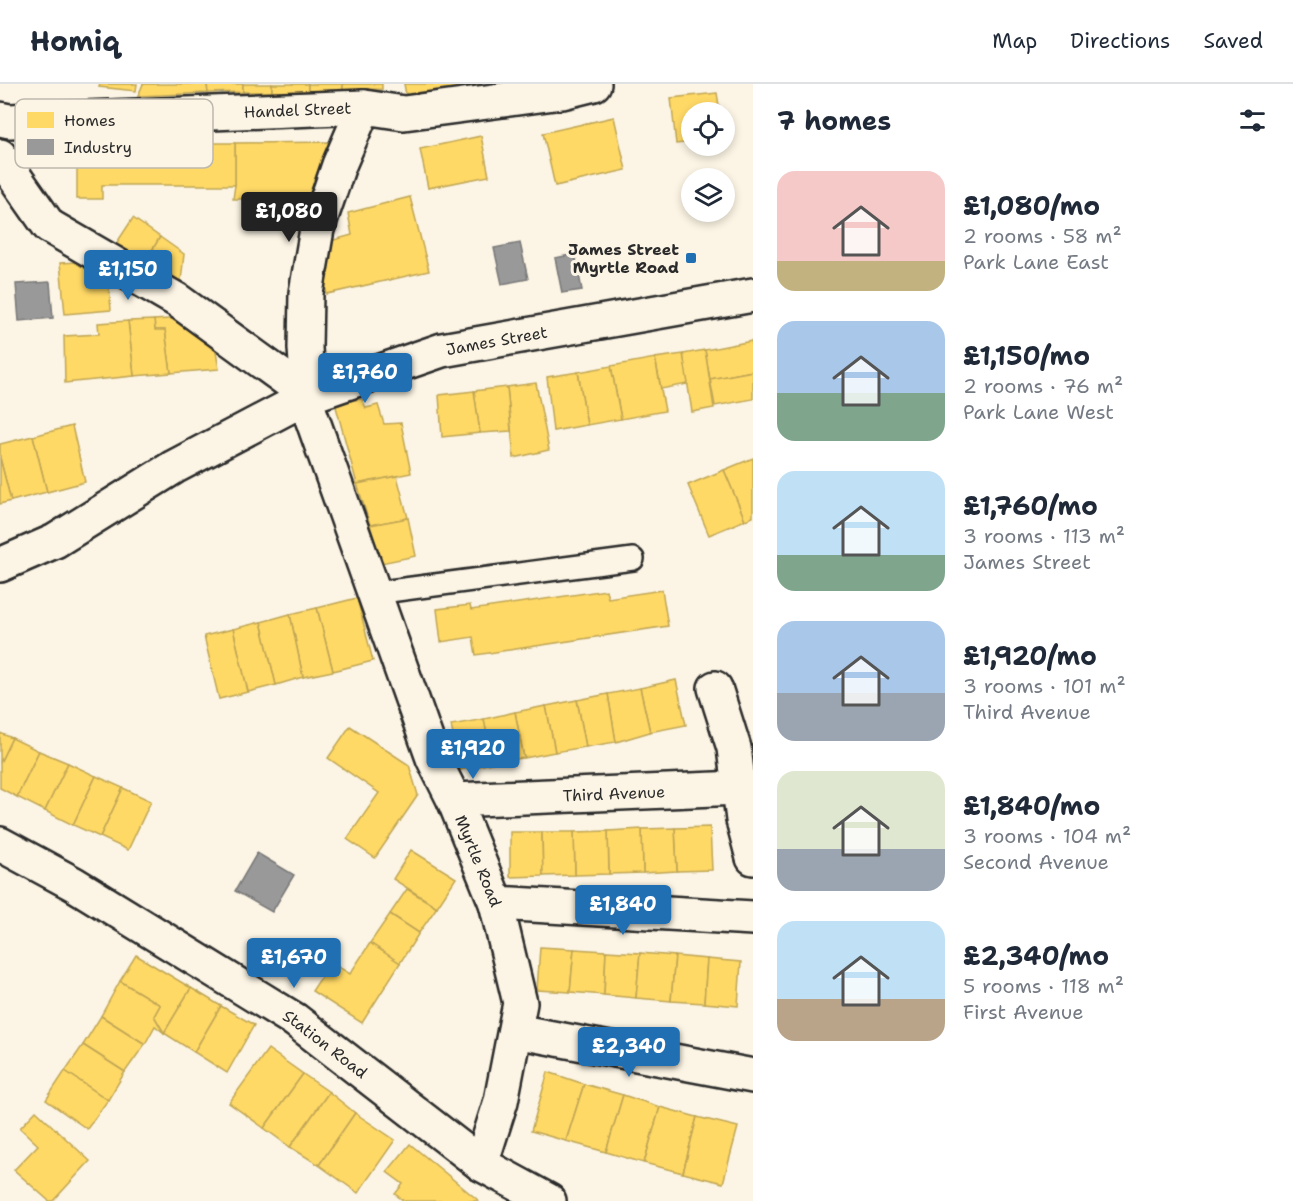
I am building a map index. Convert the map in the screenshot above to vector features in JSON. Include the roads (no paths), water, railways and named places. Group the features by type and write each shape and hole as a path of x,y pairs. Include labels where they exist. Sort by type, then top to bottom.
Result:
{"street":[{"name":"Handel Street","path":"213,115 364,107 404,113 562,92 594,84"},
{"name":"Myrtle Road","path":"364,107 339,165 317,229 306,293 305,348 309,410 433,758 454,800 496,903 520,1004 501,1101 481,1164"},
{"path":"0,156 49,226 177,300 309,396"},
{"name":"James Street","path":"0,566 55,541 174,467 309,396 442,350 753,295"},
{"path":"715,688 734,748 739,788 748,820 753,858"},
{"name":"Third Avenue","path":"454,800 739,788"},
{"name":"Station Road","path":"0,844 74,884 295,1020 481,1164 549,1201"},
{"path":"496,903 753,918"},
{"path":"515,1031 753,1076"}],"lane":[{"path":"374,593 633,559"}],"place":[{"name":"James Street Myrtle Road","path":"691,258"}]}
